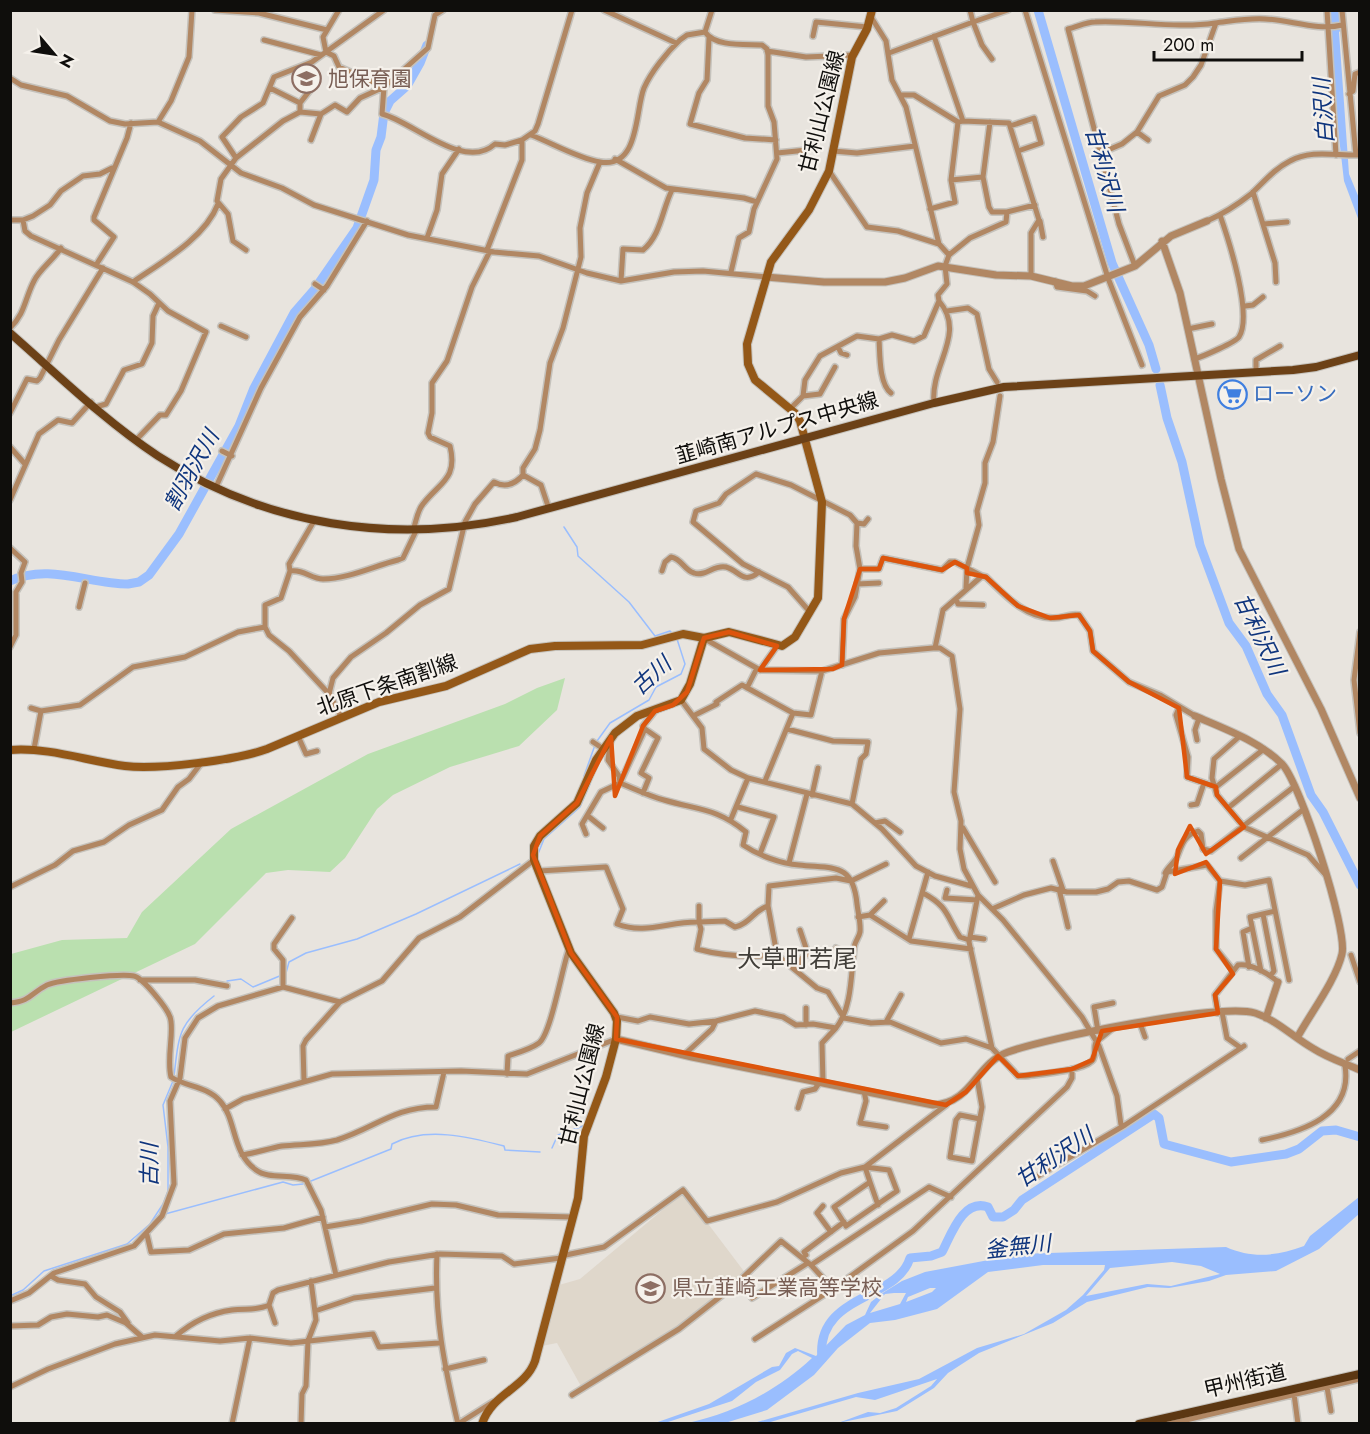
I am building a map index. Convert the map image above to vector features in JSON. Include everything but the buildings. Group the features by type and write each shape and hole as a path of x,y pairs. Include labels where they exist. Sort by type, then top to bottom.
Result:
{"highway":[{"name":"甲州街道","path":"1138,1424 1359,1374"}],"main road":[{"name":"甘利山公園線","path":"777,646 782,646 795,637 818,598 822,502 798,416 759,385 748,364 747,345 771,262 809,210 829,171 853,55 871,14"},
{"name":"韮崎南アルプス中央線","path":"10,333 136,440 211,485 266,508 314,522 366,529 414,531 463,528 549,509 934,403 1004,387 1316,368 1359,355"},
{"path":"534,860 537,840 577,803 598,746 637,716 681,700 690,684 704,638 729,632 777,646"},
{"name":"北原下条南割線","path":"10,750 34,749 126,766 158,767 204,761 259,752 379,702 446,686 530,649 555,646 642,645 683,634 704,638"},
{"name":"甘利山公園線","path":"482,1424 493,1402 518,1384 533,1368 580,1187 584,1136 606,1077 616,1039 617,1017 585,976 569,949 534,860"}],"street":[{"path":"158,122 171,101 189,57 192,10"},
{"path":"215,10 259,13 327,30"},
{"path":"323,53 323,42 327,30 339,10"},
{"path":"236,158 222,137 241,117 263,103 274,77 312,62 384,10"},
{"path":"311,140 321,114 335,105 347,112 360,98 384,87 428,48 435,15 443,10"},
{"path":"384,87 382,114 394,117 411,129 459,149 479,153 489,150 495,144 505,145 522,140 531,135 538,124 572,10"},
{"path":"604,10 676,43"},
{"path":"705,32 712,10"},
{"path":"970,10 982,45 992,59"},
{"path":"889,53 1008,10"},
{"path":"1025,10 1108,278 1142,365"},
{"path":"1327,10 1338,154"},
{"path":"11,79 21,85 67,96 100,118 131,123 158,122 200,141 241,173 282,188 314,205 427,238 488,251 538,256 578,270 621,281 674,272 731,272 824,282 885,282 905,278 930,267 945,266 996,275 1031,276 1084,286 1135,266 1162,242 1220,215 1253,192 1266,177 1291,160 1320,154 1357,155 1342,10"},
{"path":"871,14 886,41 892,80 906,107 939,244 949,255"},
{"path":"1135,266 1119,224 1068,29 1092,22 1154,25 1216,23 1250,18 1287,20 1329,28 1342,25"},
{"path":"813,36 816,22 867,27"},
{"path":"1101,153 1122,144 1137,132 1159,96 1185,85 1197,71 1216,23"},
{"path":"531,135 600,162 615,159 626,152 635,135 641,98 647,82 676,43 687,35 705,32"},
{"path":"705,32 709,38 719,42 762,45 767,51 768,106 774,122 777,153 775,166 757,202 749,232 739,238 731,272"},
{"path":"930,209 955,202 951,180 960,122 934,36"},
{"path":"709,38 707,80 699,93 690,124 745,138 776,140"},
{"path":"264,40 334,56 339,68 384,87"},
{"path":"767,51 806,57 853,55"},
{"path":"1349,94 1353,91 1355,74 1359,72"},
{"path":"270,88 300,103"},
{"path":"300,112 300,103 311,89"},
{"path":"901,95 914,95 960,122 1009,123 1043,237"},
{"path":"246,250 232,241 228,214 219,204 216,195 229,165 283,121 300,112 321,114"},
{"path":"1010,126 1034,118 1041,143 1018,151"},
{"path":"990,122 982,177 989,207 992,212 1007,212 1035,205"},
{"path":"96,265 114,237 94,220 112,168 125,145 131,123"},
{"path":"1137,132 1148,140"},
{"path":"290,571 300,571 323,579 349,575 403,558 421,508 446,481 452,464 450,446 430,437 428,433 432,413 432,383 447,361 472,287 522,160 522,140"},
{"path":"833,151 857,153 915,146"},
{"path":"427,238 437,210 442,174 459,149"},
{"path":"777,153 807,150"},
{"path":"615,159 621,165 642,173 659,185 672,190 744,198 757,202"},
{"path":"523,475 523,468 538,440 548,392 550,363 563,328 583,250 580,228 587,193 600,162"},
{"path":"10,220 23,220 50,205 61,191 83,176 100,174 112,168"},
{"path":"829,171 867,227 898,231 939,244"},
{"path":"951,180 982,177"},
{"path":"621,281 623,249 643,250 649,245 656,235 672,190"},
{"path":"1253,192 1275,263 1276,282"},
{"path":"133,282 191,238 210,220 219,204"},
{"path":"934,403 941,357 951,335 948,311 939,301 938,295 947,284 945,266 949,255 970,238 1001,226 1006,222 1007,212"},
{"path":"1194,359 1210,355 1239,337 1245,323 1245,306 1220,215"},
{"path":"23,220 25,231 30,236 133,282 168,311 204,330 207,334 181,391 166,415 160,415 136,440"},
{"path":"1031,276 1031,232 1039,220"},
{"path":"211,485 230,455 261,388 300,317 319,287 368,221"},
{"path":"1264,224 1287,222"},
{"path":"1162,242 1174,271 1239,549 1321,710 1359,798"},
{"path":"10,328 21,317 34,280 41,270 48,267 61,248"},
{"path":"10,413 27,379 37,381 103,268"},
{"path":"1055,281 1057,287 1087,291 1095,296"},
{"path":"1245,306 1253,305 1263,297"},
{"path":"790,409 803,396 805,380 812,373 820,356 857,336 879,339 892,335 914,341 924,336 939,301"},
{"path":"10,500 39,434 58,420 72,423 93,405 106,405 124,369 142,364 152,343 153,316 159,303"},
{"path":"948,311 968,308 977,314 988,369 997,382"},
{"path":"1188,329 1212,324"},
{"path":"221,326 246,337"},
{"path":"879,339 883,365 881,376 885,388 891,393"},
{"path":"1256,373 1256,360 1280,346"},
{"path":"838,347 841,353 847,355"},
{"path":"803,396 820,394 836,368"},
{"path":"966,588 967,568 979,525 979,498 985,483 985,463 993,442 1000,396"},
{"path":"10,447 25,464"},
{"path":"222,452 230,455"},
{"path":"810,612 788,587 743,564 693,522 696,511 719,503 726,494 756,474 791,485 850,515 857,524 856,546 860,569 855,597 844,619 842,665"},
{"path":"523,475 541,485 549,509"},
{"path":"328,694 333,678 351,657 386,633 420,604 451,587 463,528 475,504 494,482 502,485 513,483 523,475"},
{"path":"857,524 864,524 868,519"},
{"path":"314,522 295,552 281,598 265,605 265,627 269,635 289,651 328,694 341,717"},
{"path":"10,548 25,562 15,599 16,635 10,647"},
{"path":"662,571 665,562 671,557 697,574 721,566 746,578 759,572"},
{"path":"860,569 879,569 883,558 942,570 950,562 986,577 1018,606 1050,618 1072,613 1079,615 1090,632 1093,651 1129,682 1160,695 1179,708 1240,736 1264,749 1282,764 1295,786 1320,854 1343,936 1342,953 1297,1038"},
{"path":"935,648 943,610 982,576"},
{"path":"79,607 85,583"},
{"path":"857,584 879,583"},
{"path":"956,599 958,604 983,605"},
{"path":"31,708 41,711 80,705 133,667 185,657 238,632 265,627"},
{"path":"1359,632 1354,680 1359,733"},
{"path":"704,638 736,654 758,670 822,671 879,653 935,648 948,651 954,661 960,709 954,792 961,824 961,861 977,898 992,909 1071,1002 1094,1033"},
{"path":"747,688 777,646"},
{"path":"693,716 717,703 742,685 793,713 811,715 822,671"},
{"path":"681,700 704,733 704,749 731,770 748,778 765,781 769,785 852,804 875,823 916,866 971,886"},
{"path":"1179,708 1176,715 1188,757 1187,777 1216,787"},
{"path":"34,749 41,711"},
{"path":"586,834 582,824 601,792 620,783 645,729 643,726 655,711"},
{"path":"765,781 793,713"},
{"path":"1197,717 1195,730 1197,740"},
{"path":"645,729 658,738 641,773 649,778"},
{"path":"788,729 833,741 868,742 866,754 861,759 852,804"},
{"path":"297,736 306,754 317,750"},
{"path":"611,736 612,750 608,760 620,776 620,783"},
{"path":"1240,736 1214,759 1212,778 1217,795 1244,827 1308,855 1325,874"},
{"path":"1216,787 1264,749"},
{"path":"10,887 55,865 73,851 104,842 129,825 162,810 178,788 204,761"},
{"path":"1228,808 1282,764"},
{"path":"789,863 818,768"},
{"path":"643,793 649,778 655,774"},
{"path":"731,819 738,807 748,778"},
{"path":"620,783 665,801 700,807 731,819 746,832 743,845 760,854 789,863 836,867 854,885 860,933 855,941 853,973 844,1018 822,1043 821,1083 815,1089 803,1092 798,1108"},
{"path":"1191,806 1197,804 1204,783"},
{"path":"992,909 1024,895 1061,890 1096,892 1125,881 1157,890 1162,887 1165,874 1177,857 1182,842 1193,833 1198,831 1201,834 1201,846 1207,852 1244,827 1295,786"},
{"path":"738,807 774,817 760,854"},
{"path":"1241,858 1304,809"},
{"path":"588,816 603,828"},
{"path":"875,823 885,821 900,832"},
{"path":"961,824 995,882"},
{"path":"1308,855 1320,854"},
{"path":"304,1081 303,1046 340,1002 382,981 419,938 460,916 534,860"},
{"path":"1053,861 1068,927"},
{"path":"777,955 768,906 769,886 836,878 851,881 886,864"},
{"path":"1165,874 1201,864 1209,867 1220,881 1245,885 1269,880 1289,980"},
{"path":"538,870 606,867 623,909 617,924 633,930 676,922 718,920 740,926 749,921 759,909 768,906"},
{"path":"909,939 928,872"},
{"path":"1220,881 1216,911 1216,949 1233,970"},
{"path":"947,890 945,898 977,898"},
{"path":"923,892 937,900 953,921 960,937 984,939"},
{"path":"977,898 970,939 992,1048 1018,1076 1072,1069 1092,1060 1096,1042 1113,1029"},
{"path":"858,917 870,915 884,902"},
{"path":"699,906 701,929 697,949 733,953 742,957 777,955 817,988 828,992 844,1018 872,1023 885,1022 941,1043 966,1039 992,1048"},
{"path":"1261,971 1250,917 1275,911"},
{"path":"1263,914 1274,971 1271,975"},
{"path":"870,915 909,939 971,949"},
{"path":"283,987 283,960 274,949 274,944 292,918"},
{"path":"1249,967 1243,933 1252,928"},
{"path":"796,969 802,958 808,954 800,930"},
{"path":"836,948 853,956"},
{"path":"507,1074 508,1056 540,1043 551,1023 550,1012 569,949"},
{"path":"1352,955 1359,982"},
{"path":"1036,1177 1243,1047 1227,1038 1215,995 1238,965 1271,975 1278,982 1266,1018"},
{"path":"10,1003 28,1000 47,985 61,982 99,976 135,976 140,980 164,1006 171,1021 167,1059 175,1080 210,1093 225,1108 242,1155 261,1173 306,1180 323,1217 336,1275"},
{"path":"140,980 195,980 227,986"},
{"path":"10,1301 29,1293 51,1276 121,1252 147,1235 162,1216 172,1194 174,1170 169,1108 182,1046 187,1032 198,1018 218,1006 283,987 340,1002"},
{"path":"885,1022 901,995"},
{"path":"1113,1003 1095,1007 1094,1033 1117,1096 1121,1125"},
{"path":"806,1008 806,1025"},
{"path":"617,1017 638,1021 650,1017 689,1024 716,1022 755,1011 783,1017 796,1025 836,1028"},
{"path":"866,1167 946,1105 960,1097 998,1056 1024,1047 1140,1023 1245,1012 1266,1018 1328,1056 1359,1070"},
{"path":"684,1055 712,1029 716,1022"},
{"path":"1140,1023 1145,1037"},
{"path":"225,1108 243,1100 332,1074 536,1072 616,1039 933,1106 946,1105"},
{"path":"1348,1059 1359,1051"},
{"path":"1262,1140 1304,1129 1323,1118 1343,1094 1348,1081 1345,1066"},
{"path":"755,1339 833,1289 913,1231 1067,1087 1072,1078 1072,1069"},
{"path":"242,1155 275,1150 279,1147 326,1143 369,1128 395,1113 414,1107 436,1107 444,1072"},
{"path":"977,1078 982,1107 980,1119 972,1161 950,1157 956,1120 960,1115 980,1119"},
{"path":"864,1091 866,1101 860,1123 886,1127"},
{"path":"866,1167 878,1204"},
{"path":"275,1323 269,1305 273,1293 311,1281 437,1254 502,1256 514,1264 561,1257 604,1247 683,1190 707,1221 777,1202 841,1173 866,1167 889,1170 897,1191 846,1226 834,1207 870,1182"},
{"path":"752,1298 810,1264 929,1187 951,1197"},
{"path":"325,1227 432,1204 456,1204 498,1215 573,1217"},
{"path":"823,1206 817,1213 831,1232"},
{"path":"147,1235 151,1252 176,1252 201,1246 224,1233 284,1228 323,1217"},
{"path":"806,1254 804,1252 844,1222"},
{"path":"572,1395 679,1329 735,1286 782,1241 810,1264 833,1289"},
{"path":"437,1254 435,1288 440,1343 458,1424 493,1402"},
{"path":"51,1276 58,1280 85,1284 96,1297 120,1312 142,1337"},
{"path":"301,1424 308,1341 316,1320 311,1281"},
{"path":"315,1311 354,1298 435,1288"},
{"path":"176,1336 206,1317 269,1305"},
{"path":"10,1326 38,1325 46,1318 67,1314 98,1317 107,1315 134,1329"},
{"path":"10,1387 48,1369 142,1337 176,1336 220,1341 250,1338 291,1343 373,1334 379,1347 440,1343"},
{"path":"232,1424 250,1338"},
{"path":"445,1369 484,1360"},
{"path":"1169,1424 1359,1379"},
{"path":"1327,1387 1332,1411"},
{"path":"1294,1394 1298,1424"}],"highlighted area":[{"path":"883,558 942,570 955,562 967,568 967,573 986,577 1018,606 1050,618 1079,615 1090,631 1093,651 1129,682 1179,708 1187,777 1216,787 1217,795 1244,827 1206,854 1190,826 1178,850 1175,874 1206,862 1220,881 1216,949 1233,974 1215,995 1218,1013 1102,1031 1092,1060 1072,1069 1018,1076 998,1056 966,1092 946,1105 616,1039 617,1017 571,953 533,855 540,836 577,803 611,737 615,796 643,726 655,711 673,705 687,692 704,638 729,632 777,646 760,670 833,669 842,665 844,619 860,569 879,569"}],"shaded area":[{"path":"684,1192 746,1274 671,1333 582,1388 557,1343 542,1346 559,1285 580,1279"}],"green space":[{"path":"565,678 557,710 519,746 450,767 393,795 377,809 345,858 330,872 288,870 266,873 195,944 11,1032 11,954 62,940 127,938 142,912 231,829 368,754 505,704 537,688"}],"water":[{"path":"1338,18 1349,174 1359,198 1359,221 1344,181 1336,111 1331,20"},
{"path":"1359,1197 1359,1214 1319,1249 1276,1271 1226,1275 1209,1281 1169,1288 1148,1287 1087,1302 1053,1323 979,1353 948,1373 934,1388 897,1411 838,1423 868,1412 880,1413 896,1408 931,1386 937,1379 875,1400 856,1397 767,1423 754,1423 858,1393 919,1379 977,1348 1024,1334 1066,1310 1083,1295 1104,1270 1105,1265 1043,1265 988,1272 937,1309 895,1320 870,1323 838,1348 814,1375 767,1410 725,1423 688,1423 722,1413 755,1399 799,1370 812,1358 798,1351 792,1354 780,1370 756,1382 732,1401 665,1423 655,1423 709,1404 772,1367 779,1366 786,1353 795,1348 816,1356 846,1325 865,1315 871,1302 881,1294 902,1281 925,1272 1020,1254 1226,1247 1255,1255 1265,1255 1304,1246 1310,1236","holes":["1172,1262 1201,1266 1220,1274 1171,1286 1147,1284 1086,1296 1110,1268","930,1288 936,1288 932,1292 906,1302 908,1297","906,1293 900,1304 870,1313 885,1294"]}],"waterway":[{"name":"甘利沢川","path":"1038,10 1112,263 1149,345 1156,369"},
{"name":"白沢川","path":"1335,10 1336,29"},
{"name":"割羽沢川","path":"10,581 24,576 54,574 128,584 139,582 149,575 179,534 239,426 254,388 294,313 314,290 357,228 374,180 376,150 381,137 384,113 390,101 407,86 427,45"},
{"name":"甘利沢川","path":"1160,385 1167,418 1182,462 1200,545 1229,623 1246,646 1267,694 1282,715 1311,795 1323,812 1360,885"},
{"name":"古川","path":"564,527 577,547 578,556 629,602 655,636 670,631 672,633"},
{"name":"古川","path":"597,741 610,723 649,700 656,687 681,674 685,664 677,639"},
{"name":"古川","path":"584,776 595,745"},
{"name":"古川","path":"538,854 544,839 580,807 590,784"},
{"name":"古川","path":"286,973 289,962 306,953 357,939 416,914 520,864"},
{"name":"古川","path":"227,981 241,979 253,987 282,975"},
{"name":"古川","path":"174,1076 182,1031 193,1014 214,996"},
{"name":"古川","path":"10,1296 23,1290 44,1271 127,1244 150,1224 163,1204 168,1191 168,1147 163,1105 173,1081"},
{"name":"甘利沢川","path":"822,1359 823,1338 831,1322 858,1300 890,1283 902,1272 910,1258 931,1256 942,1252 954,1228 965,1213 979,1206 988,1207 993,1217 1003,1217 1014,1210 1022,1200 1154,1114 1159,1118 1164,1144 1231,1162 1286,1154 1299,1149 1322,1131 1336,1130 1360,1137"},
{"path":"558,1135 583,1126"},
{"path":"311,1181 391,1149 392,1144 419,1135 448,1135 477,1139 504,1146 505,1150 540,1152"},
{"path":"552,1148 556,1139"},
{"path":"165,1214 283,1182 293,1185 303,1184"}],"place":[{"name":"旭保育園","path":"307,79"},
{"name":"ローソン","path":"1232,394"},
{"name":"県立韮崎工業高等学校","path":"651,1288"}],"district":[{"name":"大草町若尾","path":"797,958"}],"water label":[{"name":"釜無川","path":"1018,1246"}]}
